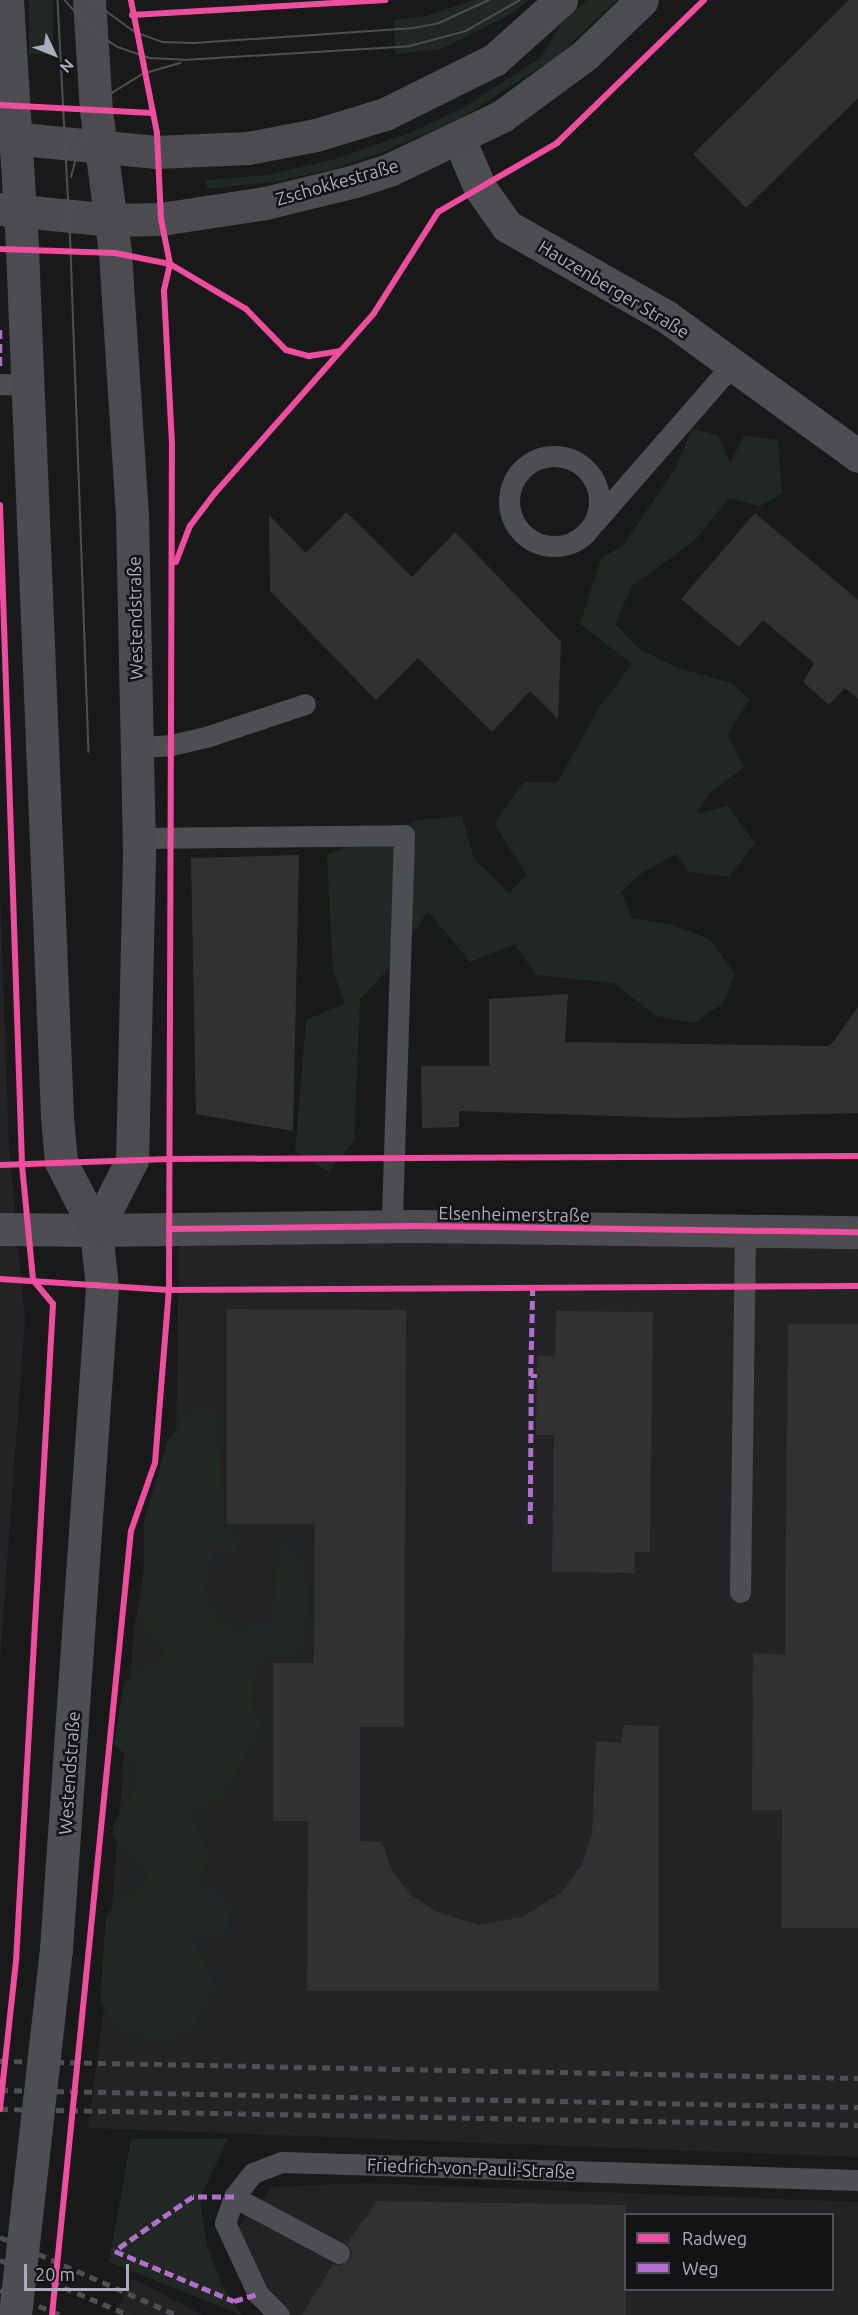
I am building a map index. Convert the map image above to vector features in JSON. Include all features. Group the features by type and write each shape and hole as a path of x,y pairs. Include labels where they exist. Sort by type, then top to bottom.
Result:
{"main road":[{"name":"Westendstraße","path":"7,0 7,137 14,384 57,1118 61,1162 96,1230"},
{"name":"Westendstraße","path":"89,0 96,110 112,220 132,516 138,747 132,1160 96,1230"},
{"path":"7,137 156,152 248,148 316,135 385,114 494,60 561,0"},
{"name":"Zschokkestraße","path":"9,210 112,220 172,217 317,192 391,169 459,139 551,84 642,0"},
{"name":"Elsenheimerstraße","path":"96,1230 392,1227 858,1232"}],"street":[{"name":"Hauzenberger Straße","path":"459,139 480,188 507,226 667,317 858,456"},
{"path":"0,1229 96,1230"},
{"name":"Westendstraße","path":"15,2315 58,1926 102,1319 96,1230"}],"lane":[{"path":"627,485 558,455 543,456 518,473 508,503 520,531 547,546 575,542 595,522 732,365"},
{"path":"586,468 600,494 595,522"},
{"path":"138,747 171,745 200,738 305,704"},
{"path":"138,838 404,835 392,1227"},
{"path":"740,1592 745,1232"},
{"name":"Friedrich-von-Pauli-Straße","path":"279,2315 258,2294 225,2223 234,2197 253,2173 282,2162 858,2180"},
{"path":"234,2197 339,2253"}],"shaded area":[{"path":"29,0 53,0 53,54 29,54"},
{"path":"474,0 529,0 511,14 441,49 395,54 394,20 426,16"},
{"path":"587,0 617,0 556,57 463,117 383,152 329,170 273,182 207,189 206,180 267,175 335,159 415,131 461,109 540,58 563,22"},
{"path":"692,429 718,435 730,463 744,436 778,440 782,493 760,506 729,498 695,540 632,586 615,624 639,649 678,668 731,683 750,699 727,734 744,767 709,794 696,814 728,806 755,843 729,877 689,872 676,854 643,872 621,892 632,918 671,925 710,939 735,974 723,1003 694,1023 656,1016 614,983 536,975 515,944 470,962 428,911 392,965 360,999 354,1141 329,1172 295,1152 306,1020 345,1004 333,971 327,855 419,820 462,816 474,859 509,893 527,875 494,824 524,782 557,783 599,708 632,664 580,624 601,559 624,544 676,467"},
{"path":"0,891 9,1147 25,1320 0,1660"},
{"path":"179,1228 858,1230 858,2157 88,2128 104,2008 134,1628 150,1538 176,1453"},
{"path":"195,1405 217,1419 224,1527 240,1537 235,1552 216,1547 209,1565 205,1594 219,1620 231,1630 261,1626 273,1617 279,1550 287,1543 304,1564 308,1596 305,1644 296,1653 277,1653 256,1668 251,1705 262,1725 250,1747 219,1800 190,1808 208,1857 198,1882 231,1905 226,1935 192,1939 215,1987 191,2031 158,2040 119,2029 100,2001 106,1915 149,1877 141,1864 113,1837 113,1826 137,1786 135,1764 114,1744 124,1682 160,1666 165,1649 143,1622 144,1520 168,1440"},
{"path":"131,2139 228,2139 200,2198 207,2246 223,2287 242,2315 109,2262"},
{"path":"366,2183 858,2202 858,2315 291,2315 254,2276 236,2230 272,2187"},
{"path":"132,2278 203,2315 114,2315"}],"building":[{"path":"849,0 858,0 858,98 746,208 693,154"},
{"path":"346,512 412,577 455,532 561,642 558,719 530,691 492,732 418,658 376,700 270,591 269,515 306,553"},
{"path":"755,513 858,600 858,699 845,688 829,705 803,682 814,663 763,620 739,647 681,599"},
{"path":"299,855 293,1131 196,1114 191,858"},
{"path":"568,994 565,1042 830,1046 858,1007 858,1113 675,1118 459,1111 459,1127 422,1128 421,1066 489,1066 489,999"},
{"path":"227,1309 406,1310 404,1727 360,1727 360,1841 382,1842 393,1873 412,1896 437,1912 479,1925 522,1917 561,1893 582,1864 592,1834 596,1741 621,1743 624,1725 659,1726 659,1991 307,1991 308,1821 273,1821 273,1663 314,1663 315,1524 227,1524"},
{"path":"556,1311 653,1312 650,1552 635,1552 635,1573 552,1572 554,1435 536,1435 537,1356 555,1356"},
{"path":"788,1324 858,1324 858,1928 781,1928 782,1810 752,1810 753,1653 785,1655"},
{"path":"377,2201 626,2205 626,2213 624,2213 624,2291 626,2291 626,2315 302,2315 333,2264 340,2266 350,2259 352,2252 347,2243"}],"tram line":[{"path":"58,0 71,250 89,752"},
{"path":"65,0 90,29 118,47 150,58 184,60 410,46 466,31 520,0"},
{"path":"91,0 135,32 163,42 194,43 414,28 439,23 489,0"},
{"path":"71,177 84,129 112,93 142,74 180,63"}],"railway":[{"path":"0,2061 858,2078"},
{"path":"0,2090 858,2107"},
{"path":"0,2109 858,2125"},
{"path":"0,2237 177,2315"},
{"path":"0,2260 129,2315"},
{"path":"0,2290 61,2315"},
{"path":"0,2314 4,2315"}],"marked path":[{"path":"0,330 0,367"},
{"path":"533,1287 531,1376 537,1376"},
{"path":"530,1524 531,1376"},
{"path":"234,2197 193,2197 115,2251 234,2301 258,2294"}],"cycle path":[{"path":"52,2315 131,1531 155,1463 169,1290 172,444 164,290 170,264 161,219 157,133 131,0"},
{"path":"132,15 386,0"},
{"path":"176,562 190,526 215,493 374,313 438,212 557,143 704,0"},
{"path":"0,105 153,113"},
{"path":"0,249 115,253 170,264 246,309 286,350 309,356 340,351"},
{"path":"0,505 22,1165 33,1280 53,1304 16,1961 0,2109"},
{"path":"0,1165 169,1159 858,1156"},
{"path":"169,1229 414,1226 858,1232"},
{"path":"0,1279 169,1290 858,1286"}]}
